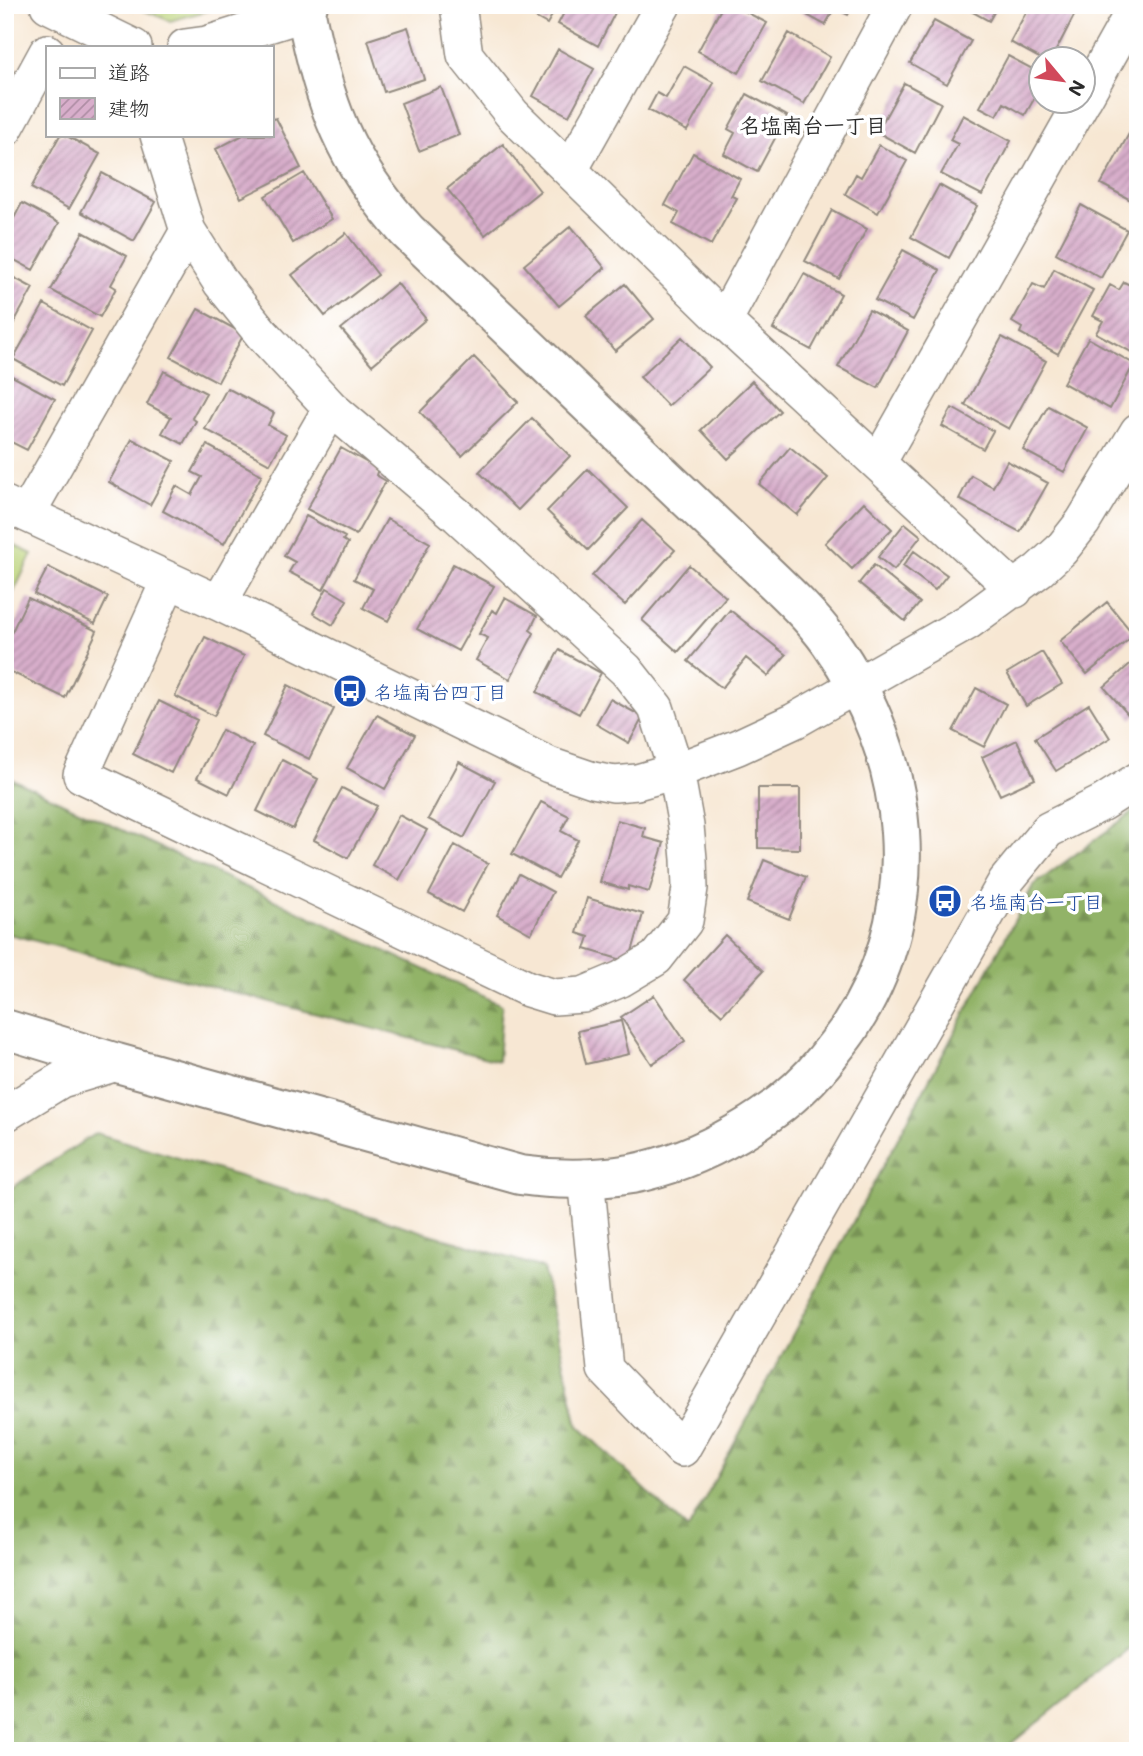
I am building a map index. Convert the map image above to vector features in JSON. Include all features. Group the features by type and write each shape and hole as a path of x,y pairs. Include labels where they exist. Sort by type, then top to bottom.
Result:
{"street":[{"path":"458,5 465,55 512,114 724,321 1015,590"},
{"path":"570,170 663,5"},
{"path":"724,321 895,5"},
{"path":"1098,73 1135,7"},
{"path":"5,1029 117,1063 520,1175 554,1180 631,1174 685,1158 736,1133 782,1103 819,1068 851,1027 882,964 901,885 901,839 895,786 882,740 856,685 828,640 802,610 407,231 382,202 349,152 331,109 318,70 307,9 207,44 192,46"},
{"path":"49,46 58,10 132,46"},
{"path":"5,129 46,54"},
{"path":"877,463 1074,116"},
{"path":"158,136 188,231 221,283 246,313 331,408 458,516 626,670 646,693 656,708 676,771 686,825 690,888 685,921 656,958 621,979 583,995 554,996 528,989 81,775 169,580"},
{"path":"188,231 16,509 219,603 573,775 614,784 637,782 676,771 738,747 794,721 968,622 1015,590 1068,541 1083,522 1138,431"},
{"path":"219,603 331,408"},
{"path":"586,1177 605,1368 682,1449 1006,881 1048,830 1102,803 1138,780"},
{"path":"5,1114 61,1080 117,1063"}],"green space":[{"path":"131,5 228,5 170,21"},
{"path":"5,541 32,554 5,610"},
{"path":"5,776 502,1005 498,1061 5,933"},
{"path":"1138,808 1138,1641 1002,1751 5,1751 5,1192 96,1133 543,1268 578,1426 688,1530 1033,886"}],"building":[{"path":"513,5 558,5 547,24"},
{"path":"568,5 618,7 598,46 558,24"},
{"path":"723,5 733,5 767,23 739,73 698,51"},
{"path":"798,5 853,5 848,15 835,8 825,25 796,9"},
{"path":"960,5 998,5 989,21"},
{"path":"1030,5 1065,5 1076,12 1058,46 1028,46 1028,52 1010,42"},
{"path":"934,21 971,41 947,84 910,63"},
{"path":"408,27 424,79 384,92 368,40"},
{"path":"789,33 830,57 804,104 762,81"},
{"path":"558,49 594,69 569,116 533,96"},
{"path":"1008,56 1028,67 1028,110 1025,115 1004,103 997,116 980,107"},
{"path":"684,66 714,83 687,131 648,110 657,93 666,98"},
{"path":"904,83 941,103 915,153 877,132"},
{"path":"441,87 459,135 419,151 401,103"},
{"path":"747,94 787,116 757,172 724,154 735,133 728,129"},
{"path":"963,115 1011,141 982,195 941,174 958,144 950,140"},
{"path":"276,118 301,168 241,198 216,149 241,136 273,136 273,119"},
{"path":"1135,123 1138,125 1138,204 1101,184"},
{"path":"59,136 67,136 100,154 69,209 31,188"},
{"path":"503,144 540,191 485,235 447,189"},
{"path":"879,145 907,161 878,213 845,194 856,174 861,177"},
{"path":"693,153 740,179 731,196 737,198 711,245 673,224 679,213 665,205"},
{"path":"102,173 156,202 134,241 81,212"},
{"path":"304,173 332,219 293,243 265,196"},
{"path":"939,185 977,206 949,258 911,237"},
{"path":"22,203 59,223 33,270 5,255 5,235"},
{"path":"1081,205 1127,230 1101,278 1056,253"},
{"path":"832,210 867,229 839,279 805,261"},
{"path":"571,226 605,268 559,306 524,265"},
{"path":"83,232 127,256 111,285 116,288 100,317 51,290"},
{"path":"346,233 378,275 325,316 292,275"},
{"path":"903,250 940,270 913,320 875,300"},
{"path":"1054,269 1093,290 1058,354 1020,333 1022,328 1012,322 1033,284 1044,289"},
{"path":"5,273 33,288 5,339"},
{"path":"804,274 841,294 811,350 773,329"},
{"path":"1124,282 1138,289 1138,345 1133,353 1096,333 1103,321 1093,316 1110,285 1119,290"},
{"path":"397,283 426,319 372,365 341,329"},
{"path":"625,284 654,319 615,351 586,316"},
{"path":"44,304 92,331 62,386 13,359"},
{"path":"198,309 244,334 218,382 171,357"},
{"path":"869,310 908,331 878,388 838,367"},
{"path":"682,337 710,367 668,406 640,377"},
{"path":"1002,337 1046,361 1009,429 965,405"},
{"path":"1088,338 1134,364 1110,409 1063,383"},
{"path":"474,357 518,402 462,456 420,412"},
{"path":"164,371 206,393 192,418 196,421 183,444 162,433 171,417 147,404"},
{"path":"12,376 55,399 27,450 5,439 5,389"},
{"path":"752,381 780,411 728,459 701,430"},
{"path":"227,388 274,413 268,425 286,435 270,464 205,429"},
{"path":"1048,406 1088,428 1064,472 1023,450"},
{"path":"952,408 993,431 983,449 942,426"},
{"path":"532,418 570,456 518,510 479,472"},
{"path":"132,439 174,461 150,505 109,482"},
{"path":"207,445 262,475 224,544 163,511 176,486 192,495 202,477 192,472"},
{"path":"790,447 828,478 797,515 759,484"},
{"path":"341,448 378,469 376,475 386,481 356,535 307,509"},
{"path":"1007,461 1048,483 1020,532 959,499 971,475 993,487"},
{"path":"588,469 628,508 588,550 547,511"},
{"path":"864,502 892,529 852,569 825,543"},
{"path":"306,516 345,537 343,540 348,543 323,590 289,572 295,562 284,556"},
{"path":"387,519 430,543 388,621 363,608 373,589 354,579"},
{"path":"642,520 675,550 625,605 592,576"},
{"path":"905,523 921,536 894,570 878,557"},
{"path":"914,551 947,575 935,590 903,566"},
{"path":"453,564 494,586 458,651 417,629"},
{"path":"689,565 726,597 678,652 642,620"},
{"path":"874,565 920,603 905,621 859,583"},
{"path":"48,567 108,597 95,624 34,594"},
{"path":"327,588 347,600 333,625 313,613"},
{"path":"28,598 97,631 65,698 5,669 5,646"},
{"path":"505,598 537,616 530,630 534,633 510,679 476,660 488,638 479,634 492,610 497,613"},
{"path":"1107,602 1134,635 1087,674 1060,641"},
{"path":"730,610 786,655 768,676 746,658 722,688 688,661"},
{"path":"205,637 244,656 214,716 175,696"},
{"path":"559,650 601,673 579,714 537,692"},
{"path":"1042,652 1062,684 1026,706 1007,673"},
{"path":"1138,657 1138,714 1132,719 1104,687"},
{"path":"288,685 334,709 309,759 263,736"},
{"path":"976,688 1006,704 984,747 953,731"},
{"path":"610,699 643,717 629,743 596,724"},
{"path":"159,701 197,720 171,773 133,754"},
{"path":"1089,704 1110,738 1056,771 1035,738"},
{"path":"377,715 415,735 385,789 347,768"},
{"path":"222,730 253,746 229,794 197,778"},
{"path":"1017,740 1035,779 1000,795 982,757"},
{"path":"282,760 318,779 293,829 257,811"},
{"path":"459,762 495,781 464,838 428,819"},
{"path":"342,788 377,806 348,858 314,840"},
{"path":"758,788 800,788 800,849 758,848"},
{"path":"541,802 569,816 561,831 578,840 557,878 512,854"},
{"path":"399,815 427,830 399,880 372,865"},
{"path":"617,820 645,828 643,837 664,843 649,892 628,886 628,890 600,882"},
{"path":"455,845 488,864 462,912 429,894"},
{"path":"764,860 806,877 789,919 747,902"},
{"path":"519,874 553,892 531,934 497,915"},
{"path":"587,898 643,914 629,962 585,949 589,937 577,933"},
{"path":"725,935 763,971 722,1015 684,980"},
{"path":"654,995 685,1041 652,1064 621,1017"},
{"path":"621,1021 629,1054 586,1064 578,1031"}],"place":[{"name":"名塩南台四丁目","path":"350,691"},
{"name":"名塩南台一丁目","path":"945,901"}],"district":[{"name":"名塩南台一丁目","path":"813,124"}]}
